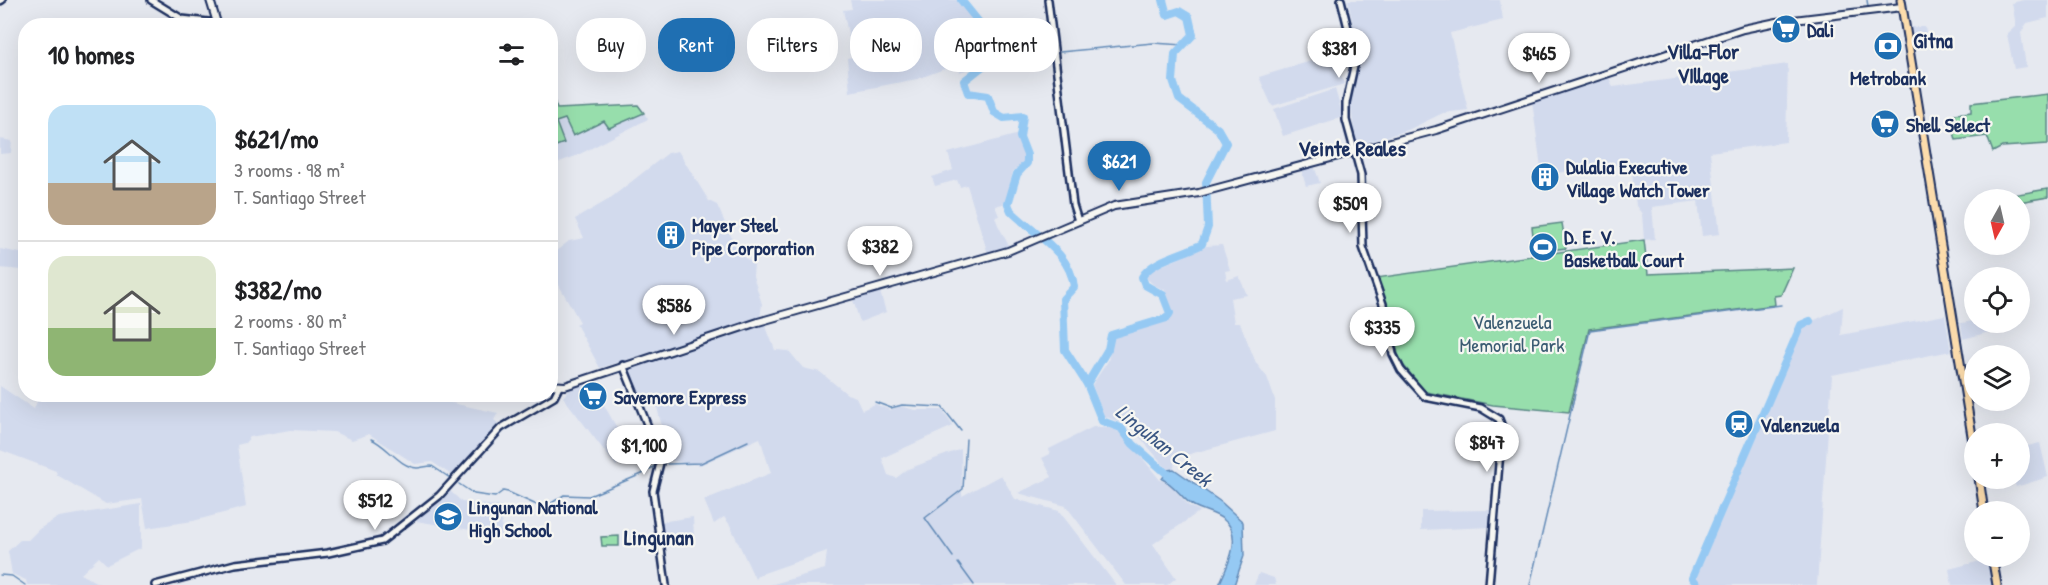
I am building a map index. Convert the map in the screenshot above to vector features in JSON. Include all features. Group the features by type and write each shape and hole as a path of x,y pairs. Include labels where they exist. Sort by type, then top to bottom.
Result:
{"highway":[{"path":"1901,3 1970,423"},
{"path":"1994,567 1997,585"}],"main road":[{"path":"210,0 216,18"},
{"path":"559,387 758,322 1003,253 1078,221 1128,203 1199,193 1436,130 1745,28 1901,3"}],"street":[{"path":"151,0 180,18"},
{"path":"1048,0 1073,205 1078,221"},
{"path":"1341,0 1355,62 1346,103 1348,136 1361,175 1363,247 1383,304 1396,363 1425,397 1482,408 1498,419 1502,427 1489,585"},
{"path":"623,365 661,459 652,491 666,585"},
{"path":"155,585 235,564 326,553 376,544 438,496 501,428 545,402"}],"shaded area":[{"path":"850,0 957,0 971,18 934,18 934,72 936,72 917,79 850,92 847,58 850,58 850,72 922,72 922,18 850,18 850,43 843,10 852,9"},
{"path":"1348,0 1500,0 1503,20 1450,33 1468,110 1443,113 1408,130 1356,146 1350,101 1360,63"},
{"path":"2023,0 2048,0 2048,18 2027,23 2021,33 2026,67 2014,69 2007,34 2016,26 2012,3"},
{"path":"1911,27 1925,27 1928,44 1914,46"},
{"path":"1334,54 1344,84 1272,106 1259,77"},
{"path":"1788,64 1786,142 1710,152 1720,234 1702,236 1698,201 1652,207 1655,239 1644,240 1642,214 1636,206 1631,163 1542,175 1532,101 1608,75 1613,87"},
{"path":"1335,89 1343,117 1283,136 1274,109"},
{"path":"644,113 648,119 576,156 558,162 558,145 564,142 558,129 558,122 565,119 573,136 604,121 609,128"},
{"path":"1019,134 1026,158 1023,164 1013,171 1006,203 995,206 999,216 995,217 1010,248 988,254 967,185 960,187 957,180 935,186 932,177 953,170 948,153"},
{"path":"0,139 12,141 11,153 0,154"},
{"name":"Mayer Steel Pipe Corporation","path":"678,151 709,201 717,205 739,254 754,264 753,276 762,304 760,319 600,368 576,324 580,322 558,284 558,250 569,241 584,238 575,219 608,200 668,153"},
{"path":"1314,166 1320,183 1306,186 1301,169"},
{"path":"1222,245 1230,270 1225,271 1227,280 1239,276 1247,295 1230,298 1234,323 1240,323 1256,363 1267,377 1275,400 1275,431 1175,458 1174,469 1168,470 1131,427 1104,416 1092,385 1108,361 1113,338 1172,318 1165,290 1154,285 1145,277 1154,269 1207,246"},
{"path":"0,249 18,253 18,270 0,268"},
{"path":"880,292 886,312 860,322 853,300"},
{"path":"1843,307 1841,335 1945,315 1951,351 1832,375 1817,585 1706,585 1695,582 1693,578 1802,326"},
{"path":"1961,323 1964,323 1964,333 1985,333 1963,339"},
{"path":"765,324 775,350 789,351 803,368 820,372 847,394 856,397 862,410 875,404 890,410 900,406 915,410 942,410 953,426 882,458 888,475 896,478 908,469 961,449 962,496 1001,475 1015,499 1059,511 1116,585 770,585 825,569 827,551 758,575 755,579 730,525 724,517 714,524 704,500 771,473 760,438 700,465 665,460 652,434 663,431 654,395 640,399 629,367"},
{"path":"590,380 632,455 616,466 563,397 574,385"},
{"path":"0,386 18,398 18,402 24,402 34,409 37,402 448,402 498,413 494,420 500,425 453,476 432,462 415,464 369,434 352,440 334,432 290,430 250,437 245,443 237,445 246,507 193,521 147,528 142,499 106,504 57,475 56,471 0,450"},
{"path":"1093,427 1110,428 1122,433 1160,480 1169,483 1189,506 1200,511 1153,544 1176,578 1167,585 1126,585 1066,506 1018,493 1052,477 1042,458 1050,454 1049,449"},
{"path":"2040,443 2048,477 2030,483 2030,445"},
{"path":"449,490 462,502 503,507 501,535 416,521"},
{"path":"141,504 141,548 107,565 99,557 81,574 101,585 27,585 26,580 12,574 8,551 20,540 28,540 39,529 59,517"},
{"path":"1492,510 1491,527 1421,530 1421,511"},
{"path":"693,517 694,537 664,549 660,522"},
{"path":"1964,565 1964,567 1990,567 1993,585 1952,585 1949,569"},
{"path":"1259,573 1274,578 1276,585 1254,585"}],"green space":[{"path":"2048,94 2048,144 2002,147 1993,152 1987,136 1956,140 1951,120 1956,118 1955,114 1971,112 1971,103"},
{"path":"638,105 644,113 609,128 604,121 573,136 565,119 558,121 558,109"},
{"path":"558,127 564,143 558,145"},
{"path":"2048,189 2048,197 2030,200 2030,192"},
{"path":"1562,223 1566,248 1535,252 1532,227"},
{"name":"Valenzuela Memorial Park","path":"1644,240 1648,274 1793,268 1781,295 1774,296 1775,305 1589,329 1569,412 1493,405 1426,392 1404,366 1398,354 1390,315 1376,278"},
{"path":"619,536 619,546 602,546 601,537"}],"water":[{"path":"1174,469 1221,502 1243,522 1244,556 1234,585 1219,585 1232,551 1233,534 1230,526 1221,518 1189,503 1162,479 1168,470"}],"waterway":[{"name":"Linguhan Creek","path":"961,0 986,31 993,44 988,62 964,81 968,93 988,96 994,112 1004,118 1023,116 1020,137 1027,155 1027,163 1017,174 1008,204 1011,211 1059,254 1071,275 1074,287 1063,299 1065,350 1087,384 1102,421 1121,428 1133,444 1174,480"},
{"path":"1087,384 1108,349 1111,335 1167,318 1170,313 1163,295 1145,285 1142,277 1146,271 1160,262 1202,244 1208,227 1206,182 1226,143 1218,129 1179,99 1173,81 1175,54 1193,35 1189,17 1179,11 1167,15 1163,0"},
{"path":"1867,0 1868,7"},
{"path":"1060,52 1153,43 1184,45"},
{"path":"1530,585 1590,330 1781,305"},
{"path":"1698,585 1692,578 1801,325 1810,321"},
{"path":"875,402 891,408 902,405 942,407 961,431"},
{"path":"371,439 404,464 417,468 432,466 450,478"},
{"path":"953,557 925,518 963,489 966,439"},
{"path":"667,464 701,463 748,441"},
{"path":"459,484 474,494 495,497 503,491 539,506 547,506 564,495 589,496 642,474 658,464"},
{"path":"958,563 974,585"},
{"path":"0,575 12,576 25,585"}],"place":[{"name":"Dali","path":"1786,29"},
{"name":"Metrobank","path":"1888,46"},
{"name":"Shell Select","path":"1885,124"},
{"name":"Dulalia Executive Village Watch Tower","path":"1545,177"},
{"name":"Mayer Steel Pipe Corporation","path":"671,235"},
{"name":"D. E. V. Basketball Court","path":"1543,247"},
{"name":"Savemore Express","path":"593,396"},
{"name":"Valenzuela","path":"1739,424"},
{"name":"Lingunan National High School","path":"448,517"}],"district":[{"name":"Gitna","path":"1933,40"},
{"name":"Villa-Flor VIllage","path":"1703,63"},
{"name":"Veinte Reales","path":"1352,148"},
{"name":"Lingunan","path":"659,537"}]}
